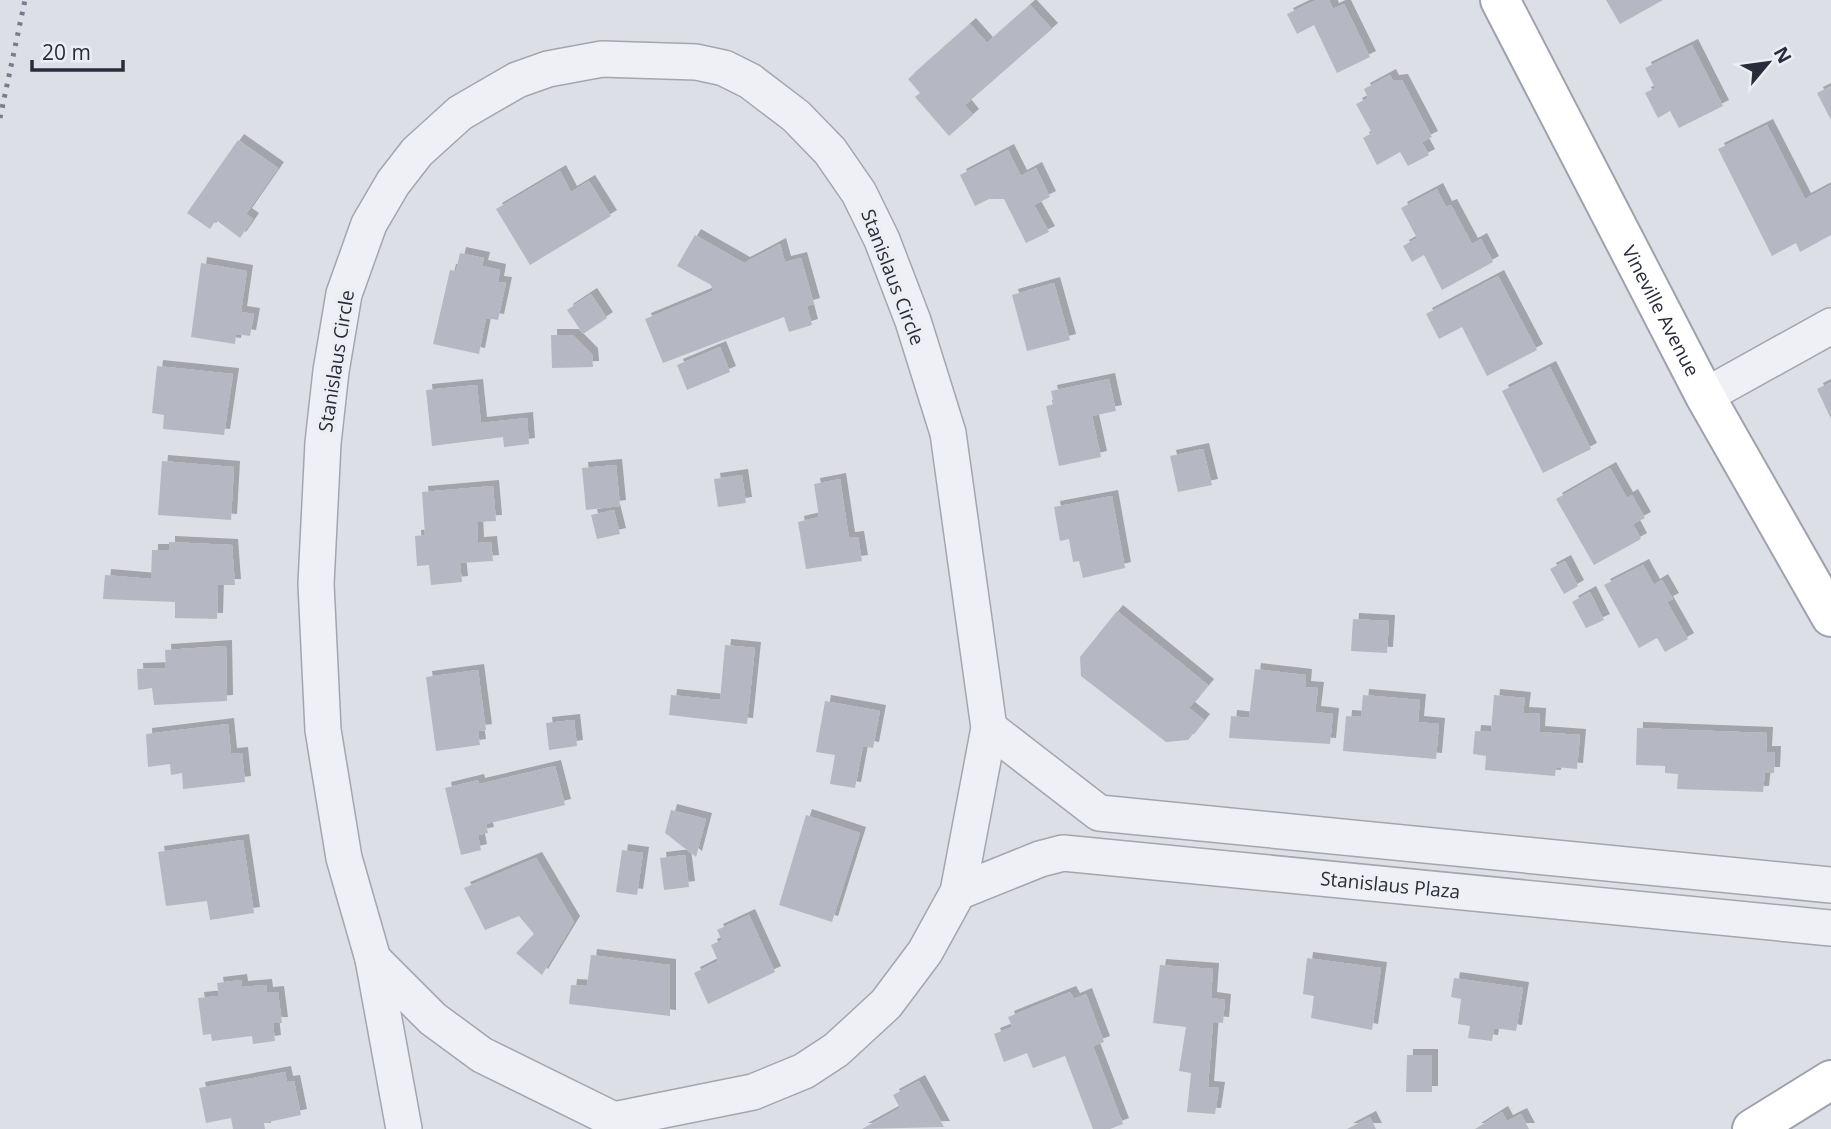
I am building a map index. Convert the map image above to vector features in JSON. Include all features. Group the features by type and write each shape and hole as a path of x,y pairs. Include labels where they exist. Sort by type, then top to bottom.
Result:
{"main road":[{"name":"Vineville Avenue","path":"1504,2 1705,396 1831,617"},
{"path":"1752,1129 1831,1080"}],"street":[{"name":"Stanislaus Circle","path":"373,959 433,1019 482,1055 608,1125 753,1092 804,1072 886,1004 925,952 958,892 989,728 948,433 913,321 882,240 859,193 830,151 796,116 750,81 724,68 696,62 601,59 548,69 517,80 460,113 417,152 393,183 369,223 344,294 331,371 323,443 316,584 323,730 344,858 373,959 404,1129"},
{"path":"1705,396 1831,326"},
{"path":"989,728 1099,813 1831,885"},
{"name":"Stanislaus Plaza","path":"958,892 1040,859 1063,853 1831,928"}],"building":[{"path":"1316,0 1329,0 1333,9 1344,4 1370,57 1337,73 1314,25 1297,34 1287,14"},
{"path":"1606,0 1663,0 1620,24"},
{"path":"1030,5 1052,29 965,105 973,115 949,136 915,97 920,93 908,79 970,24 987,43"},
{"path":"1692,45 1723,106 1679,128 1670,111 1658,118 1645,93 1655,88 1645,68"},
{"path":"1390,75 1393,81 1402,80 1432,137 1422,142 1429,155 1408,166 1400,152 1377,165 1363,138 1372,133 1356,104 1368,98 1364,89"},
{"path":"1831,86 1831,120 1817,93"},
{"path":"1767,125 1805,199 1831,185 1831,235 1800,252 1796,243 1772,256 1718,149"},
{"path":"238,140 278,168 246,214 253,219 240,238 216,220 210,229 187,213"},
{"path":"1008,150 1021,176 1036,168 1050,197 1034,205 1049,232 1026,243 1004,199 989,199 975,206 960,175"},
{"path":"560,171 571,192 589,181 611,216 530,265 496,209"},
{"path":"1437,189 1446,207 1451,205 1472,244 1481,239 1493,262 1442,290 1424,255 1412,262 1403,246 1417,238 1401,208"},
{"path":"695,235 744,263 780,244 785,262 801,258 814,304 807,306 812,325 789,332 784,317 663,363 645,319 713,291 711,285 677,266"},
{"path":"460,253 484,258 482,266 500,270 498,282 506,283 498,320 486,318 479,354 433,344 450,270 456,271"},
{"path":"201,263 247,271 241,312 254,314 250,336 236,334 235,344 191,337"},
{"path":"1498,276 1537,350 1487,376 1462,327 1439,339 1426,314"},
{"path":"1054,283 1070,340 1027,351 1012,295"},
{"path":"591,294 607,318 583,334 567,310"},
{"path":"551,335 573,335 592,354 593,367 552,368"},
{"path":"720,347 730,372 687,390 677,365"},
{"path":"157,366 233,374 224,435 163,429 164,415 152,413"},
{"path":"1550,367 1591,449 1543,473 1502,391"},
{"path":"1109,379 1116,411 1092,416 1101,457 1059,466 1046,406 1054,404 1051,391"},
{"path":"1831,382 1831,419 1817,389"},
{"path":"477,385 481,423 527,418 529,444 504,447 503,437 432,446 426,390"},
{"path":"1203,449 1212,485 1178,492 1170,456"},
{"path":"162,461 234,467 231,520 158,515"},
{"path":"616,465 620,506 586,510 582,468"},
{"path":"1610,468 1627,498 1632,495 1645,518 1633,524 1641,539 1594,565 1556,499"},
{"path":"742,475 746,503 718,507 714,479"},
{"path":"840,479 849,538 858,537 862,561 806,569 798,522 819,517 814,484"},
{"path":"493,486 496,521 477,522 478,543 491,542 493,561 460,563 462,582 431,585 429,565 417,566 415,536 425,535 422,492"},
{"path":"1112,496 1125,568 1083,578 1079,561 1073,562 1069,539 1060,541 1054,507"},
{"path":"614,510 620,534 597,539 591,515"},
{"path":"169,542 232,545 235,585 218,585 217,619 175,618 175,602 103,599 105,575 151,579 152,550 169,550"},
{"path":"1565,561 1578,586 1564,594 1550,569"},
{"path":"1643,565 1654,585 1662,580 1673,599 1667,602 1688,639 1665,652 1657,638 1639,648 1604,585"},
{"path":"1590,592 1604,620 1586,628 1572,602"},
{"path":"1117,611 1208,685 1189,708 1204,720 1188,740 1166,742 1081,676 1080,657"},
{"path":"1353,619 1389,621 1387,653 1351,651"},
{"path":"725,645 755,648 747,724 669,715 671,695 720,700"},
{"path":"226,646 227,701 154,705 152,688 138,690 137,669 166,668 165,650"},
{"path":"1255,669 1306,675 1305,687 1318,688 1315,712 1333,714 1330,744 1229,738 1231,716 1249,718"},
{"path":"478,670 486,730 478,731 480,745 436,751 426,677"},
{"path":"1363,695 1420,700 1418,722 1439,724 1436,759 1343,751 1346,716 1361,717"},
{"path":"1494,695 1525,698 1523,713 1540,714 1539,732 1580,735 1577,769 1556,767 1555,776 1485,770 1486,756 1473,754 1475,731 1491,732"},
{"path":"825,701 880,711 873,748 863,746 855,788 830,784 835,755 816,752"},
{"path":"574,720 577,746 549,750 546,723"},
{"path":"228,724 231,754 242,753 245,782 183,789 182,773 171,775 170,764 148,767 146,734"},
{"path":"1637,728 1767,733 1766,752 1775,752 1774,773 1765,773 1763,792 1677,789 1678,774 1665,773 1665,766 1636,765"},
{"path":"555,766 565,805 486,824 488,833 478,835 481,850 461,855 445,788 478,780 479,784"},
{"path":"671,810 706,819 696,857 665,833"},
{"path":"806,815 860,833 832,922 779,905"},
{"path":"243,840 254,913 210,920 207,901 166,906 158,852"},
{"path":"622,850 643,853 637,895 616,892"},
{"path":"685,855 689,887 664,890 660,858"},
{"path":"536,858 574,922 542,975 516,953 534,934 519,916 485,930 464,888"},
{"path":"749,915 775,972 708,1004 694,973 718,961 711,945 722,940 717,930"},
{"path":"591,955 670,965 670,1016 569,1004 571,985 587,986"},
{"path":"1307,958 1381,968 1372,1030 1311,1018 1314,996 1303,994"},
{"path":"1160,965 1213,969 1211,998 1225,1000 1223,1023 1213,1022 1208,1087 1219,1088 1215,1114 1187,1112 1191,1073 1179,1071 1186,1027 1153,1023"},
{"path":"1454,978 1523,988 1516,1031 1494,1028 1492,1041 1468,1038 1470,1026 1458,1024 1461,999 1451,997"},
{"path":"241,980 242,987 266,985 267,993 278,992 282,1023 273,1023 275,1041 253,1044 252,1036 212,1041 211,1034 203,1035 198,998 219,996 217,983"},
{"path":"1070,992 1074,999 1086,994 1104,1042 1093,1046 1123,1124 1110,1129 1093,1129 1065,1056 1033,1068 1027,1053 1004,1062 994,1034 1012,1027 1008,1017"},
{"path":"1407,1055 1432,1055 1432,1092 1406,1092"},
{"path":"285,1072 287,1082 294,1081 301,1115 264,1123 265,1129 233,1129 231,1118 206,1123 199,1088"},
{"path":"919,1081 944,1127 862,1129 900,1108 893,1095"},
{"path":"1502,1112 1507,1121 1521,1114 1529,1129 1475,1129"},
{"path":"1370,1117 1376,1129 1347,1129"}],"railway":[{"path":"0,118 25,0"}]}
